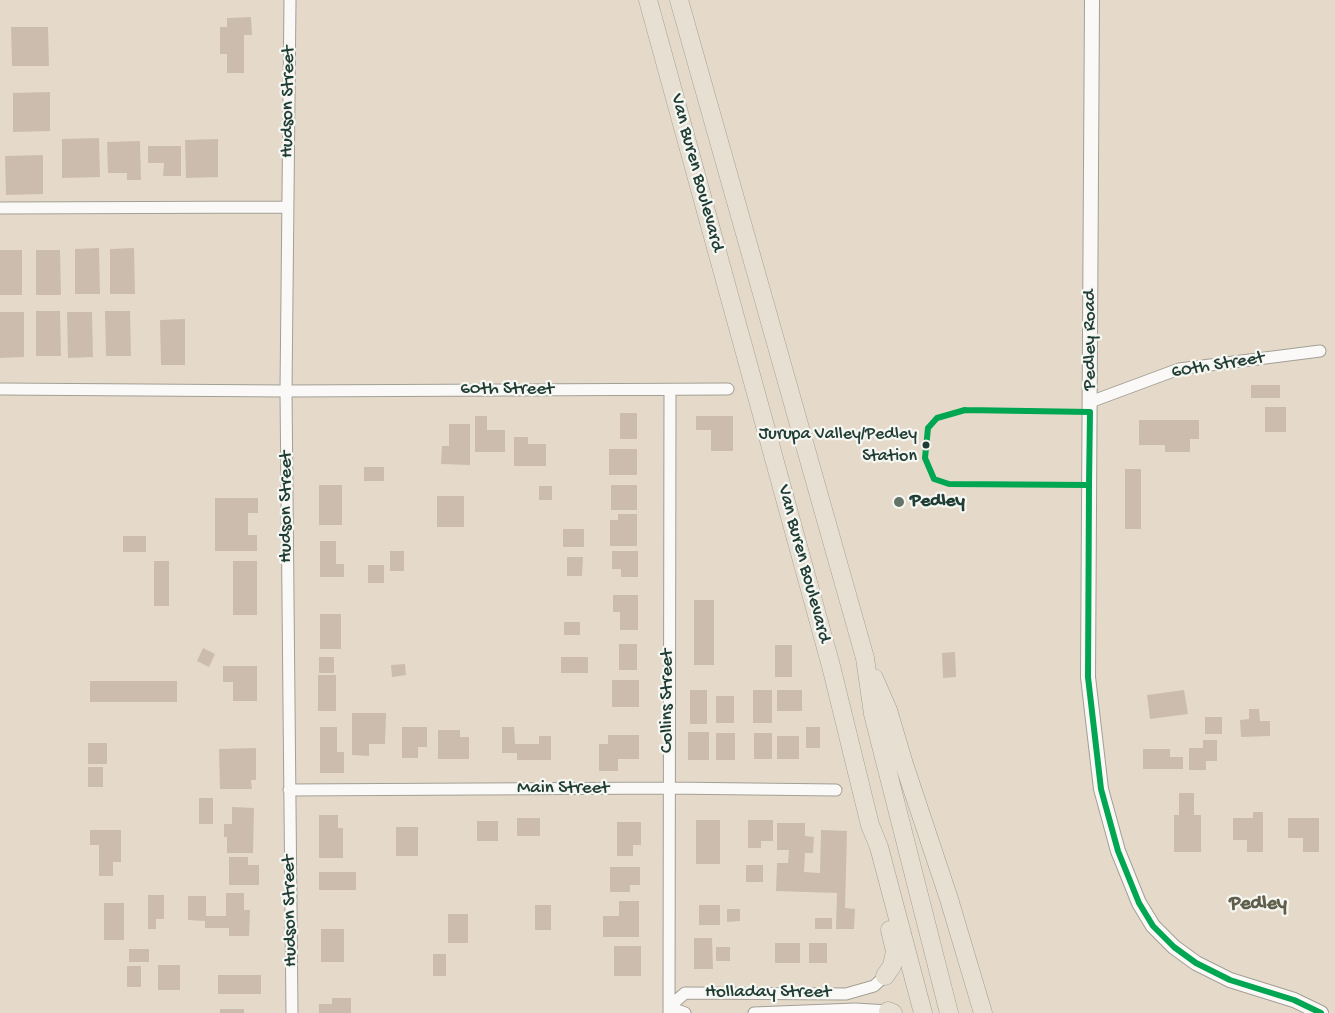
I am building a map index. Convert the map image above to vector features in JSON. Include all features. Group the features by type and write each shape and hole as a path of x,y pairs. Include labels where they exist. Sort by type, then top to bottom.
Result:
{"main road":[{"name":"Van Buren Boulevard","path":"648,0 831,666 870,825 879,847 923,1013"},
{"name":"Van Buren Boulevard","path":"678,0 865,658 873,714 949,1013"},
{"path":"865,658 888,710 949,899 983,1013"},
{"path":"870,825 869,850 895,951 892,966 885,976"}],"street":[{"name":"Hudson Street","path":"290,0 286,391 292,1013"},
{"name":"Pedley Road","path":"1092,0 1088,677 1101,789 1118,851 1139,904 1153,926 1196,963 1230,980 1294,1000 1321,1013"},
{"path":"0,208 288,207"},
{"name":"60th Street","path":"1090,402 1178,369 1320,351"},
{"name":"60th Street","path":"0,388 286,391 728,389"},
{"name":"Collins Street","path":"669,1010 670,390"},
{"name":"Main Street","path":"290,790 668,788 836,790"},
{"name":"Holladay Street","path":"669,1010 685,993 846,994 874,986 885,976"},
{"name":"Holladay Street","path":"754,1013 855,1009 890,1012"},
{"name":"Holladay Street","path":"669,1010 685,1013"}],"building":[{"path":"251,17 252,35 244,35 244,73 227,73 227,54 220,54 220,27 227,27 227,18"},
{"path":"11,27 48,27 49,66 12,66"},
{"path":"50,92 50,131 13,132 13,93"},
{"path":"99,138 100,177 62,178 62,139"},
{"path":"218,139 218,177 186,178 185,140"},
{"path":"140,141 141,180 127,180 127,173 108,173 107,142"},
{"path":"148,146 181,146 181,176 163,176 164,163 148,163"},
{"path":"43,155 43,194 6,195 5,156"},
{"path":"99,248 100,294 75,294 75,249"},
{"path":"134,248 135,294 110,294 110,249"},
{"path":"0,250 22,250 22,295 0,295"},
{"path":"36,250 60,250 61,295 36,295"},
{"path":"36,311 60,311 61,356 36,356"},
{"path":"105,311 130,311 131,356 106,356"},
{"path":"0,312 24,312 24,357 0,358"},
{"path":"67,312 92,312 93,357 68,358"},
{"path":"185,319 185,365 161,365 160,320"},
{"path":"1251,385 1280,385 1280,398 1251,398"},
{"path":"1265,407 1286,407 1286,432 1265,432"},
{"path":"620,413 637,413 637,439 620,439"},
{"path":"475,416 487,416 487,430 505,430 505,452 475,452"},
{"path":"696,416 733,416 733,451 711,451 711,430 696,430"},
{"path":"1139,420 1199,420 1199,439 1190,439 1190,452 1165,452 1165,445 1139,445"},
{"path":"449,424 470,424 470,465 441,464 442,446 449,446"},
{"path":"514,437 528,437 528,444 546,444 546,466 514,466"},
{"path":"609,449 637,449 637,475 609,475"},
{"path":"364,467 384,467 384,481 364,481"},
{"path":"1125,469 1141,469 1141,529 1125,529"},
{"path":"319,485 342,485 342,525 319,525"},
{"path":"611,485 637,485 637,510 611,510"},
{"path":"539,486 552,486 552,500 539,500"},
{"path":"437,496 464,496 464,527 437,527"},
{"path":"215,498 258,498 258,513 248,513 248,535 257,535 257,551 215,551"},
{"path":"618,514 637,514 637,546 610,546 610,520 618,520"},
{"path":"563,529 584,529 584,547 563,547"},
{"path":"123,536 146,536 146,552 123,552"},
{"path":"320,541 336,541 336,564 344,564 344,577 320,577"},
{"path":"390,551 404,551 404,571 390,571"},
{"path":"612,551 638,551 638,577 621,577 621,569 612,569"},
{"path":"567,557 583,557 582,576 567,576"},
{"path":"154,561 169,561 169,606 154,606"},
{"path":"233,561 257,561 257,615 233,615"},
{"path":"368,565 384,565 384,583 368,583"},
{"path":"613,595 638,595 638,630 620,630 620,612 613,612"},
{"path":"694,600 714,600 714,665 694,665"},
{"path":"320,614 341,614 341,649 320,649"},
{"path":"564,622 580,622 580,635 564,635"},
{"path":"619,644 637,644 637,670 619,670"},
{"path":"775,645 792,645 792,677 775,677"},
{"path":"203,648 215,654 209,667 197,661"},
{"path":"955,652 956,677 943,678 942,653"},
{"path":"319,657 334,657 334,673 319,673"},
{"path":"561,657 588,657 588,673 561,673"},
{"path":"405,664 406,675 392,677 391,665"},
{"path":"223,666 257,666 257,701 233,701 233,682 223,682"},
{"path":"318,675 336,675 336,711 318,711"},
{"path":"612,680 639,680 639,707 612,707"},
{"path":"90,681 177,681 177,702 90,702"},
{"path":"690,690 707,690 707,724 690,724"},
{"path":"753,690 772,690 772,723 753,723"},
{"path":"777,690 802,690 802,711 777,711"},
{"path":"1184,690 1188,714 1150,719 1147,695"},
{"path":"716,696 734,696 734,723 716,723"},
{"path":"1249,709 1259,709 1260,721 1270,721 1270,736 1241,737 1240,720 1249,719"},
{"path":"352,713 386,713 385,744 369,744 369,756 352,755"},
{"path":"1205,717 1222,717 1222,734 1205,734"},
{"path":"320,727 337,727 337,752 344,752 344,773 320,773"},
{"path":"402,727 427,727 427,747 418,747 418,758 402,758"},
{"path":"502,727 514,727 515,744 539,744 539,736 551,736 551,760 517,760 517,753 502,753"},
{"path":"806,727 820,727 820,748 806,748"},
{"path":"438,730 460,730 460,737 469,737 469,759 438,759"},
{"path":"688,732 709,732 709,760 688,760"},
{"path":"716,733 735,733 735,760 716,760"},
{"path":"754,733 772,733 772,759 754,759"},
{"path":"608,735 639,735 639,759 618,759 618,771 599,771 599,744 608,744"},
{"path":"777,736 799,736 799,759 777,759"},
{"path":"1203,740 1217,740 1217,761 1206,761 1206,770 1189,770 1189,748 1203,748"},
{"path":"88,743 107,743 107,764 88,764"},
{"path":"256,748 256,780 251,780 252,789 220,789 219,749"},
{"path":"1143,749 1170,749 1170,757 1183,757 1183,769 1143,769"},
{"path":"88,767 103,767 103,787 88,787"},
{"path":"1179,793 1194,793 1194,815 1201,815 1201,852 1174,852 1174,815 1179,815"},
{"path":"199,798 213,798 213,824 199,824"},
{"path":"232,807 254,808 253,853 227,853 227,837 224,837 224,824 232,824"},
{"path":"1253,812 1263,812 1263,852 1247,852 1247,840 1233,840 1233,818 1253,818"},
{"path":"319,815 338,815 338,828 343,828 343,858 319,858"},
{"path":"517,818 540,818 540,836 517,836"},
{"path":"1288,818 1319,818 1319,852 1303,852 1303,838 1288,838"},
{"path":"696,820 720,820 720,864 696,864"},
{"path":"748,820 773,820 773,841 761,841 761,848 748,848"},
{"path":"477,821 498,821 498,841 477,841"},
{"path":"617,822 641,822 641,845 633,845 633,856 617,856"},
{"path":"777,823 805,823 805,836 814,837 813,853 805,853 804,872 820,873 821,830 847,831 845,908 855,909 854,929 836,929 837,893 776,891 777,863 788,863 789,850 777,850"},
{"path":"396,827 418,827 418,856 396,856"},
{"path":"90,830 121,830 121,862 113,862 113,876 99,876 99,845 90,845"},
{"path":"229,857 248,857 248,865 259,865 259,885 229,885"},
{"path":"746,865 763,865 763,882 746,882"},
{"path":"610,867 640,867 640,885 630,885 630,892 610,892"},
{"path":"319,872 356,872 356,890 319,890"},
{"path":"226,893 244,893 244,910 250,910 249,936 229,936 229,928 205,928 205,921 188,920 188,896 206,896 206,916 226,916"},
{"path":"148,895 164,895 164,919 156,919 156,929 148,929"},
{"path":"619,901 639,901 639,937 603,937 603,916 619,916"},
{"path":"104,903 124,903 124,940 104,940"},
{"path":"535,905 551,905 551,930 535,930"},
{"path":"699,905 720,905 720,925 699,925"},
{"path":"727,909 740,909 740,921 727,922"},
{"path":"448,914 468,914 468,943 448,943"},
{"path":"815,918 832,918 832,929 815,929"},
{"path":"321,929 344,929 344,962 321,962"},
{"path":"694,938 712,938 713,969 694,969"},
{"path":"775,943 800,943 800,963 775,963"},
{"path":"809,943 827,943 827,963 809,963"},
{"path":"614,946 641,946 641,976 614,976"},
{"path":"716,947 730,947 730,961 716,961"},
{"path":"129,949 149,949 149,962 129,962"},
{"path":"433,954 446,954 446,976 433,976"},
{"path":"158,965 180,965 180,990 158,990"},
{"path":"127,966 141,966 141,987 127,987"},
{"path":"218,975 261,975 261,994 218,994"},
{"path":"332,998 351,998 351,1013 319,1013 319,1004 332,1004"},
{"path":"220,1009 244,1009 244,1013 220,1013"}],"transit line":[{"path":"965,410 1090,412 1089,485 949,484 934,479 925,458 928,428 937,418 965,410"},
{"path":"1089,485 1088,677 1101,789 1118,851 1139,903 1153,926 1174,947 1196,963 1230,980 1294,1000 1321,1013"}],"place":[{"name":"Jurupa Valley/Pedley Station","path":"926,445"},
{"name":"Pedley","path":"899,502"}],"district":[{"name":"Pedley","path":"1258,905"}]}
